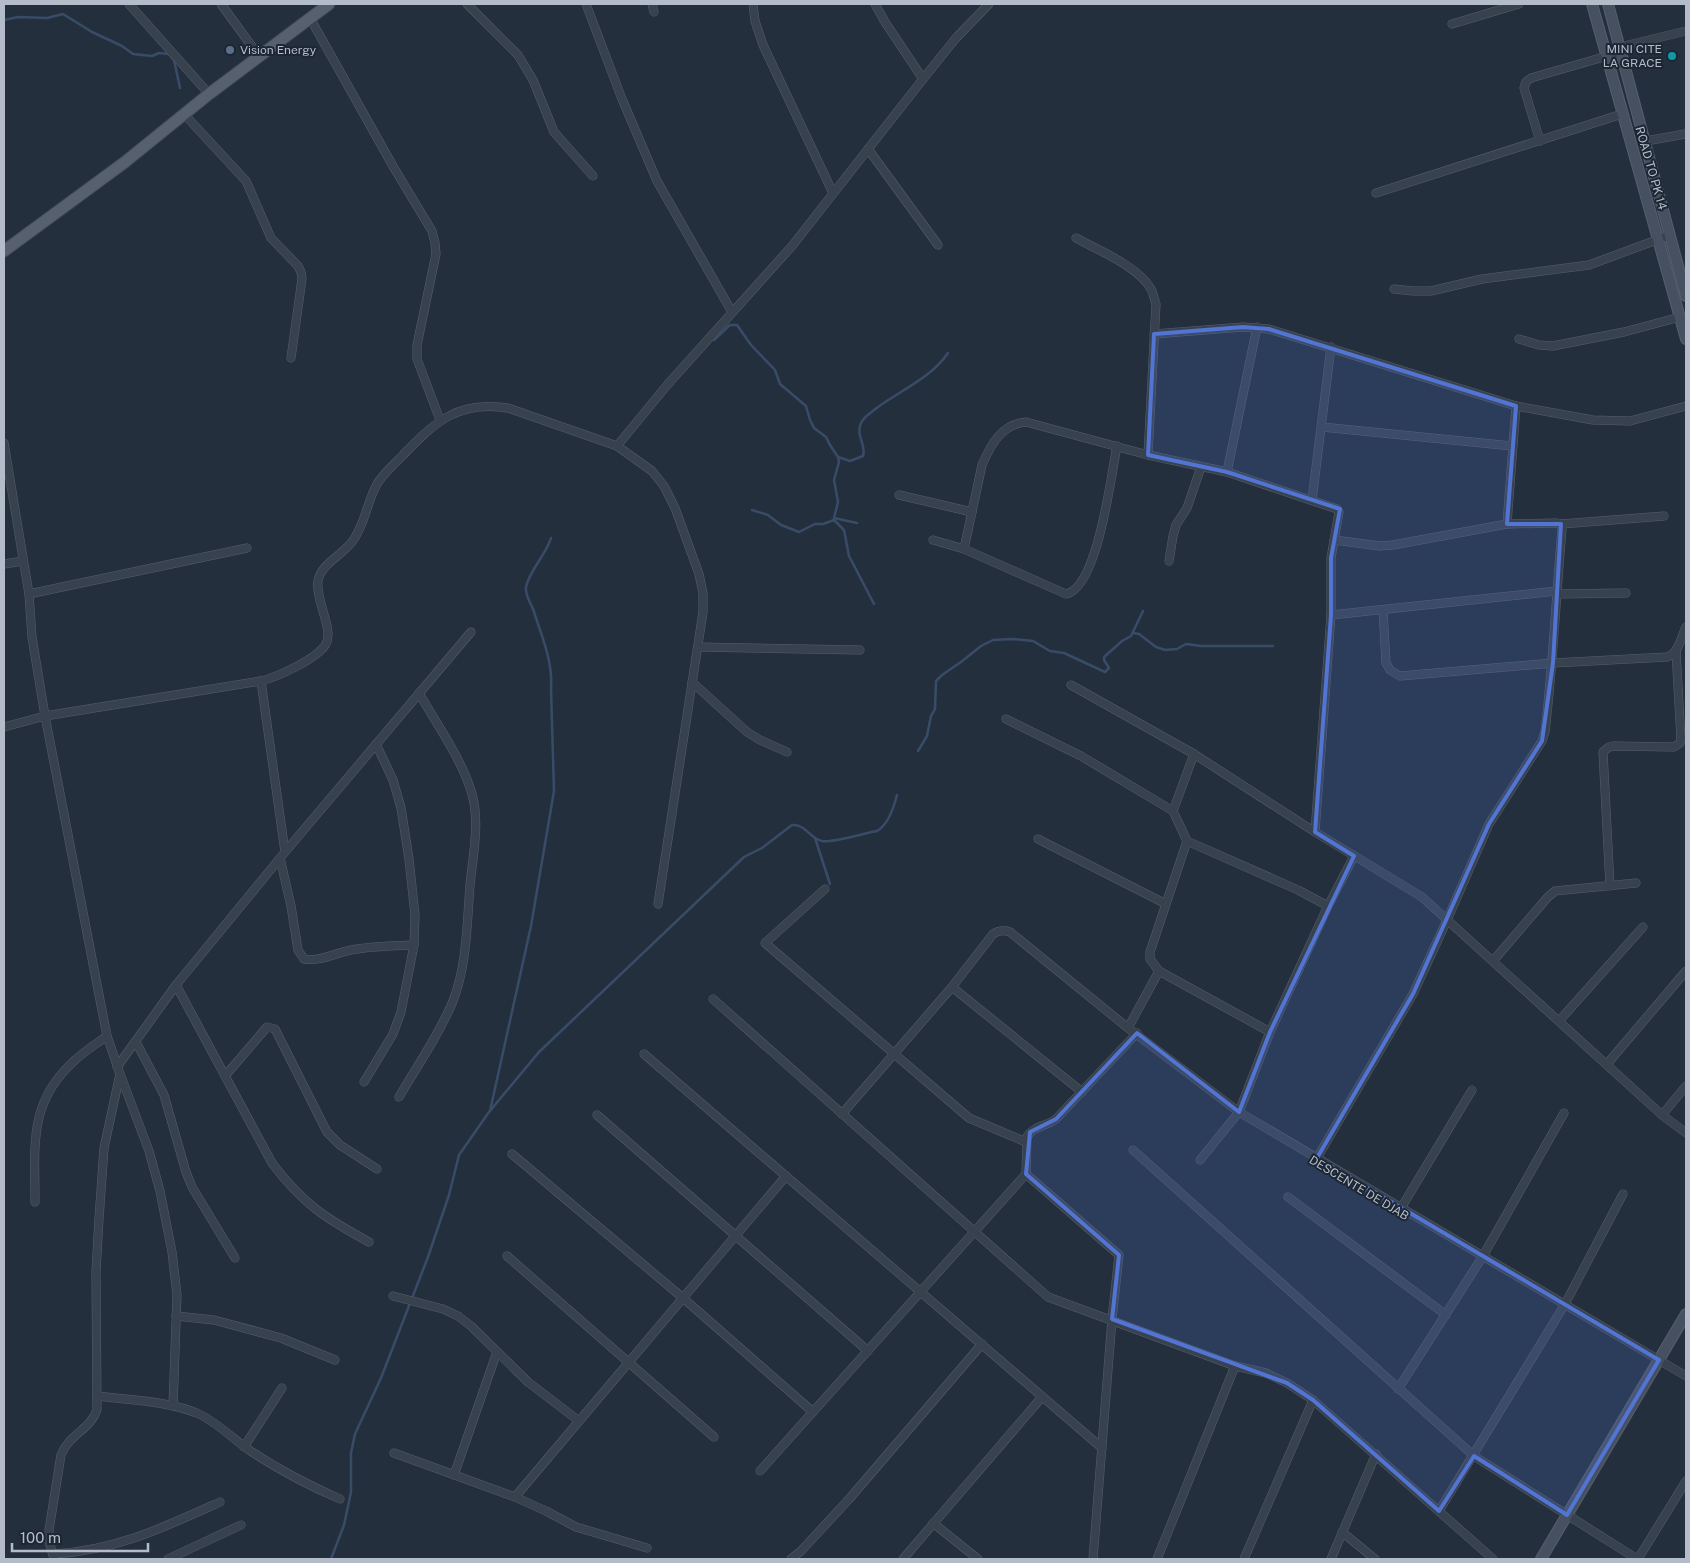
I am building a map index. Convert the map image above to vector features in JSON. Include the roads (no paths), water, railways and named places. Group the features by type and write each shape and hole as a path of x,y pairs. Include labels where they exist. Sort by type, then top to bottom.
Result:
{"main road":[{"name":"ROAD TO PK 14","path":"1592,4 1686,339"},
{"name":"ROAD TO PK 14","path":"1608,4 1670,235 1682,262 1686,296"},
{"path":"4,251 125,162 209,94 310,18 322,6"},
{"path":"1541,1559 1686,1314"}],"street":[{"path":"130,4 209,94"},
{"path":"221,4 259,56"},
{"path":"467,4 518,55 533,80 554,132 593,176"},
{"path":"586,4 619,91 657,181 732,312"},
{"path":"753,4 755,21 763,45 833,193"},
{"path":"875,4 923,79"},
{"path":"617,446 668,384 792,246 956,38 989,4"},
{"path":"1452,24 1519,4"},
{"path":"310,18 394,168 432,231 436,254 420,328 417,359 440,420"},
{"path":"1540,141 1524,88 1526,82 1531,78 1686,30"},
{"path":"184,114 246,181 271,238 301,272 302,279 291,358"},
{"path":"1376,193 1622,114"},
{"path":"1646,141 1685,134"},
{"path":"868,150 938,245"},
{"path":"1394,289 1413,292 1431,291 1482,279 1589,265 1670,235"},
{"path":"1076,238 1126,266 1141,277 1151,289 1156,304 1148,455"},
{"path":"1519,339 1538,346 1553,346 1624,332 1680,317"},
{"path":"1154,334 1257,327 1269,329 1516,406 1593,420 1630,421 1686,406"},
{"path":"1227,472 1257,327"},
{"path":"1312,500 1331,347"},
{"path":"1507,524 1516,406"},
{"path":"4,726 45,716 261,681 275,678 291,671 326,644 328,634 317,591 318,579 323,569 352,542 359,532 376,486 382,476 440,420 478,407 508,408 617,446 652,471 664,486 699,574 703,612 658,904"},
{"path":"964,549 982,465 994,441 1007,428 1017,422 1026,422 1148,455 1227,472 1337,509 1339,512 1331,558 1332,615 1315,832"},
{"path":"1322,427 1512,446"},
{"path":"4,442 29,594 32,637 45,716 107,1036 149,1151 160,1191 176,1273 173,1406"},
{"path":"933,540 964,549 1066,594 1072,593 1087,572 1099,540 1117,446"},
{"path":"1169,561 1176,525 1186,508 1201,467"},
{"path":"899,495 972,512"},
{"path":"1334,540 1380,546 1507,524 1561,524 1664,516"},
{"path":"1317,1158 1413,994 1489,824 1542,741 1545,732 1553,663 1561,524"},
{"path":"29,594 247,548"},
{"path":"4,564 24,561"},
{"path":"1332,615 1557,593 1626,593"},
{"path":"1382,610 1386,663 1390,670 1400,676 1553,663 1667,657 1676,651 1686,627"},
{"path":"220,1502 151,1533 108,1546 53,1557 49,1541 49,1530 61,1455 65,1445 95,1417 97,1410 96,1272 104,1148 119,1071 136,1042 176,985 282,855 471,632"},
{"path":"698,647 860,650"},
{"path":"1610,886 1603,752 1613,746 1674,747 1680,743 1683,686 1676,651"},
{"path":"261,681 282,855 298,950 304,959 311,961 349,950 414,945"},
{"path":"692,682 747,732 787,752"},
{"path":"1072,685 1194,754 1315,832 1422,897 1662,1115 1686,1133"},
{"path":"399,1097 445,1020 454,999 466,940 476,820 472,795 462,769 419,693"},
{"path":"1006,719 1081,756 1173,811 1188,842 1298,890 1328,906"},
{"path":"364,1082 393,1034 401,1012 414,945 414,906 401,808 393,780 376,744"},
{"path":"1173,811 1194,754"},
{"path":"1038,840 1166,904"},
{"path":"1188,842 1150,952 1150,959 1159,971 1270,1032"},
{"path":"1200,1160 1238,1113 1270,1032 1328,906 1354,856"},
{"path":"1493,961 1555,891 1636,883"},
{"path":"825,889 765,943 969,1118 1026,1142"},
{"path":"1559,1021 1643,927"},
{"path":"842,1114 952,987 993,934 1004,930 1010,932 1128,1028 1137,1033 1238,1113 1317,1158 1482,1258 1565,1304 1686,1376"},
{"path":"1128,1028 1159,971"},
{"path":"1607,1064 1686,972"},
{"path":"176,985 272,1163 290,1186 309,1205 329,1220 369,1242"},
{"path":"952,987 1082,1092"},
{"path":"713,999 1048,1296 1235,1366 1266,1373 1287,1383 1313,1400 1493,1559"},
{"path":"225,1076 267,1027 275,1029 327,1132 340,1145 377,1169"},
{"path":"760,1471 1026,1174 1026,1137 1030,1132 1051,1123 1137,1033"},
{"path":"35,1202 35,1133 42,1104 62,1072 74,1060 107,1036"},
{"path":"136,1042 164,1095 192,1187 235,1258"},
{"path":"644,1054 1102,1448"},
{"path":"1662,1115 1686,1086"},
{"path":"1401,1208 1472,1090"},
{"name":"DESCENTE DE DJAB","path":"1238,1113 1341,1178 1482,1258"},
{"path":"1398,1389 1482,1258 1564,1113"},
{"path":"597,1115 868,1351"},
{"path":"1133,1150 1474,1456 1638,1559 1686,1481"},
{"path":"512,1154 683,1298 813,1412"},
{"path":"1026,1174 1119,1255 1112,1319 1093,1559"},
{"path":"515,1497 786,1176"},
{"path":"1439,1511 1565,1304 1623,1194"},
{"path":"1288,1197 1446,1314"},
{"path":"507,1256 714,1437"},
{"path":"394,1296 443,1309 458,1316 471,1326 528,1382 579,1421"},
{"path":"176,1316 214,1320 281,1338 335,1360"},
{"path":"790,1559 801,1552 850,1498 982,1344"},
{"path":"454,1475 497,1352"},
{"path":"1157,1559 1235,1366"},
{"path":"244,1447 282,1388"},
{"path":"97,1396 173,1406 198,1414 279,1470 340,1499"},
{"path":"903,1559 1042,1396"},
{"path":"1244,1559 1313,1400"},
{"path":"394,1453 515,1497 576,1527 647,1548"},
{"path":"1331,1559 1376,1454"},
{"path":"933,1523 978,1559"},
{"path":"168,1559 242,1525"},
{"path":"1342,1532 1375,1559"}],"waterway":[{"path":"4,20 18,17 47,18 63,14 133,54 152,56 159,53 169,54 174,60 180,88"},
{"path":"714,340 730,325 737,325 751,345 775,370 780,384 806,406 814,428 826,437 838,457 839,462 834,480 838,502 834,518 857,523"},
{"path":"838,457 850,461 863,456 864,448 859,432 864,418 924,377 948,353"},
{"path":"752,510 768,515 781,525 799,532 815,524 823,524 834,520 844,530 849,556 874,604"},
{"path":"490,1111 531,926 554,791 550,668 543,638 526,590 528,580 551,538"},
{"path":"918,751 927,736 931,716 935,709 936,681 981,646 993,640 1033,641 1050,651 1064,653 1105,672 1109,668 1104,657 1122,641 1131,636 1143,611"},
{"path":"1133,633 1139,634 1156,647 1165,650 1177,649 1186,644 1201,646 1273,646"},
{"path":"331,1559 344,1525 351,1492 351,1453 355,1434 381,1378 428,1257 449,1195 459,1155 489,1112 539,1052 744,857 762,848 792,825 801,827 814,838 822,841 877,831 888,820 897,795"},
{"path":"815,838 830,884"}],"place":[{"name":"Vision Energy","path":"230,50"},
{"name":"MINI CITE LA GRACE","path":"1672,56"}]}
